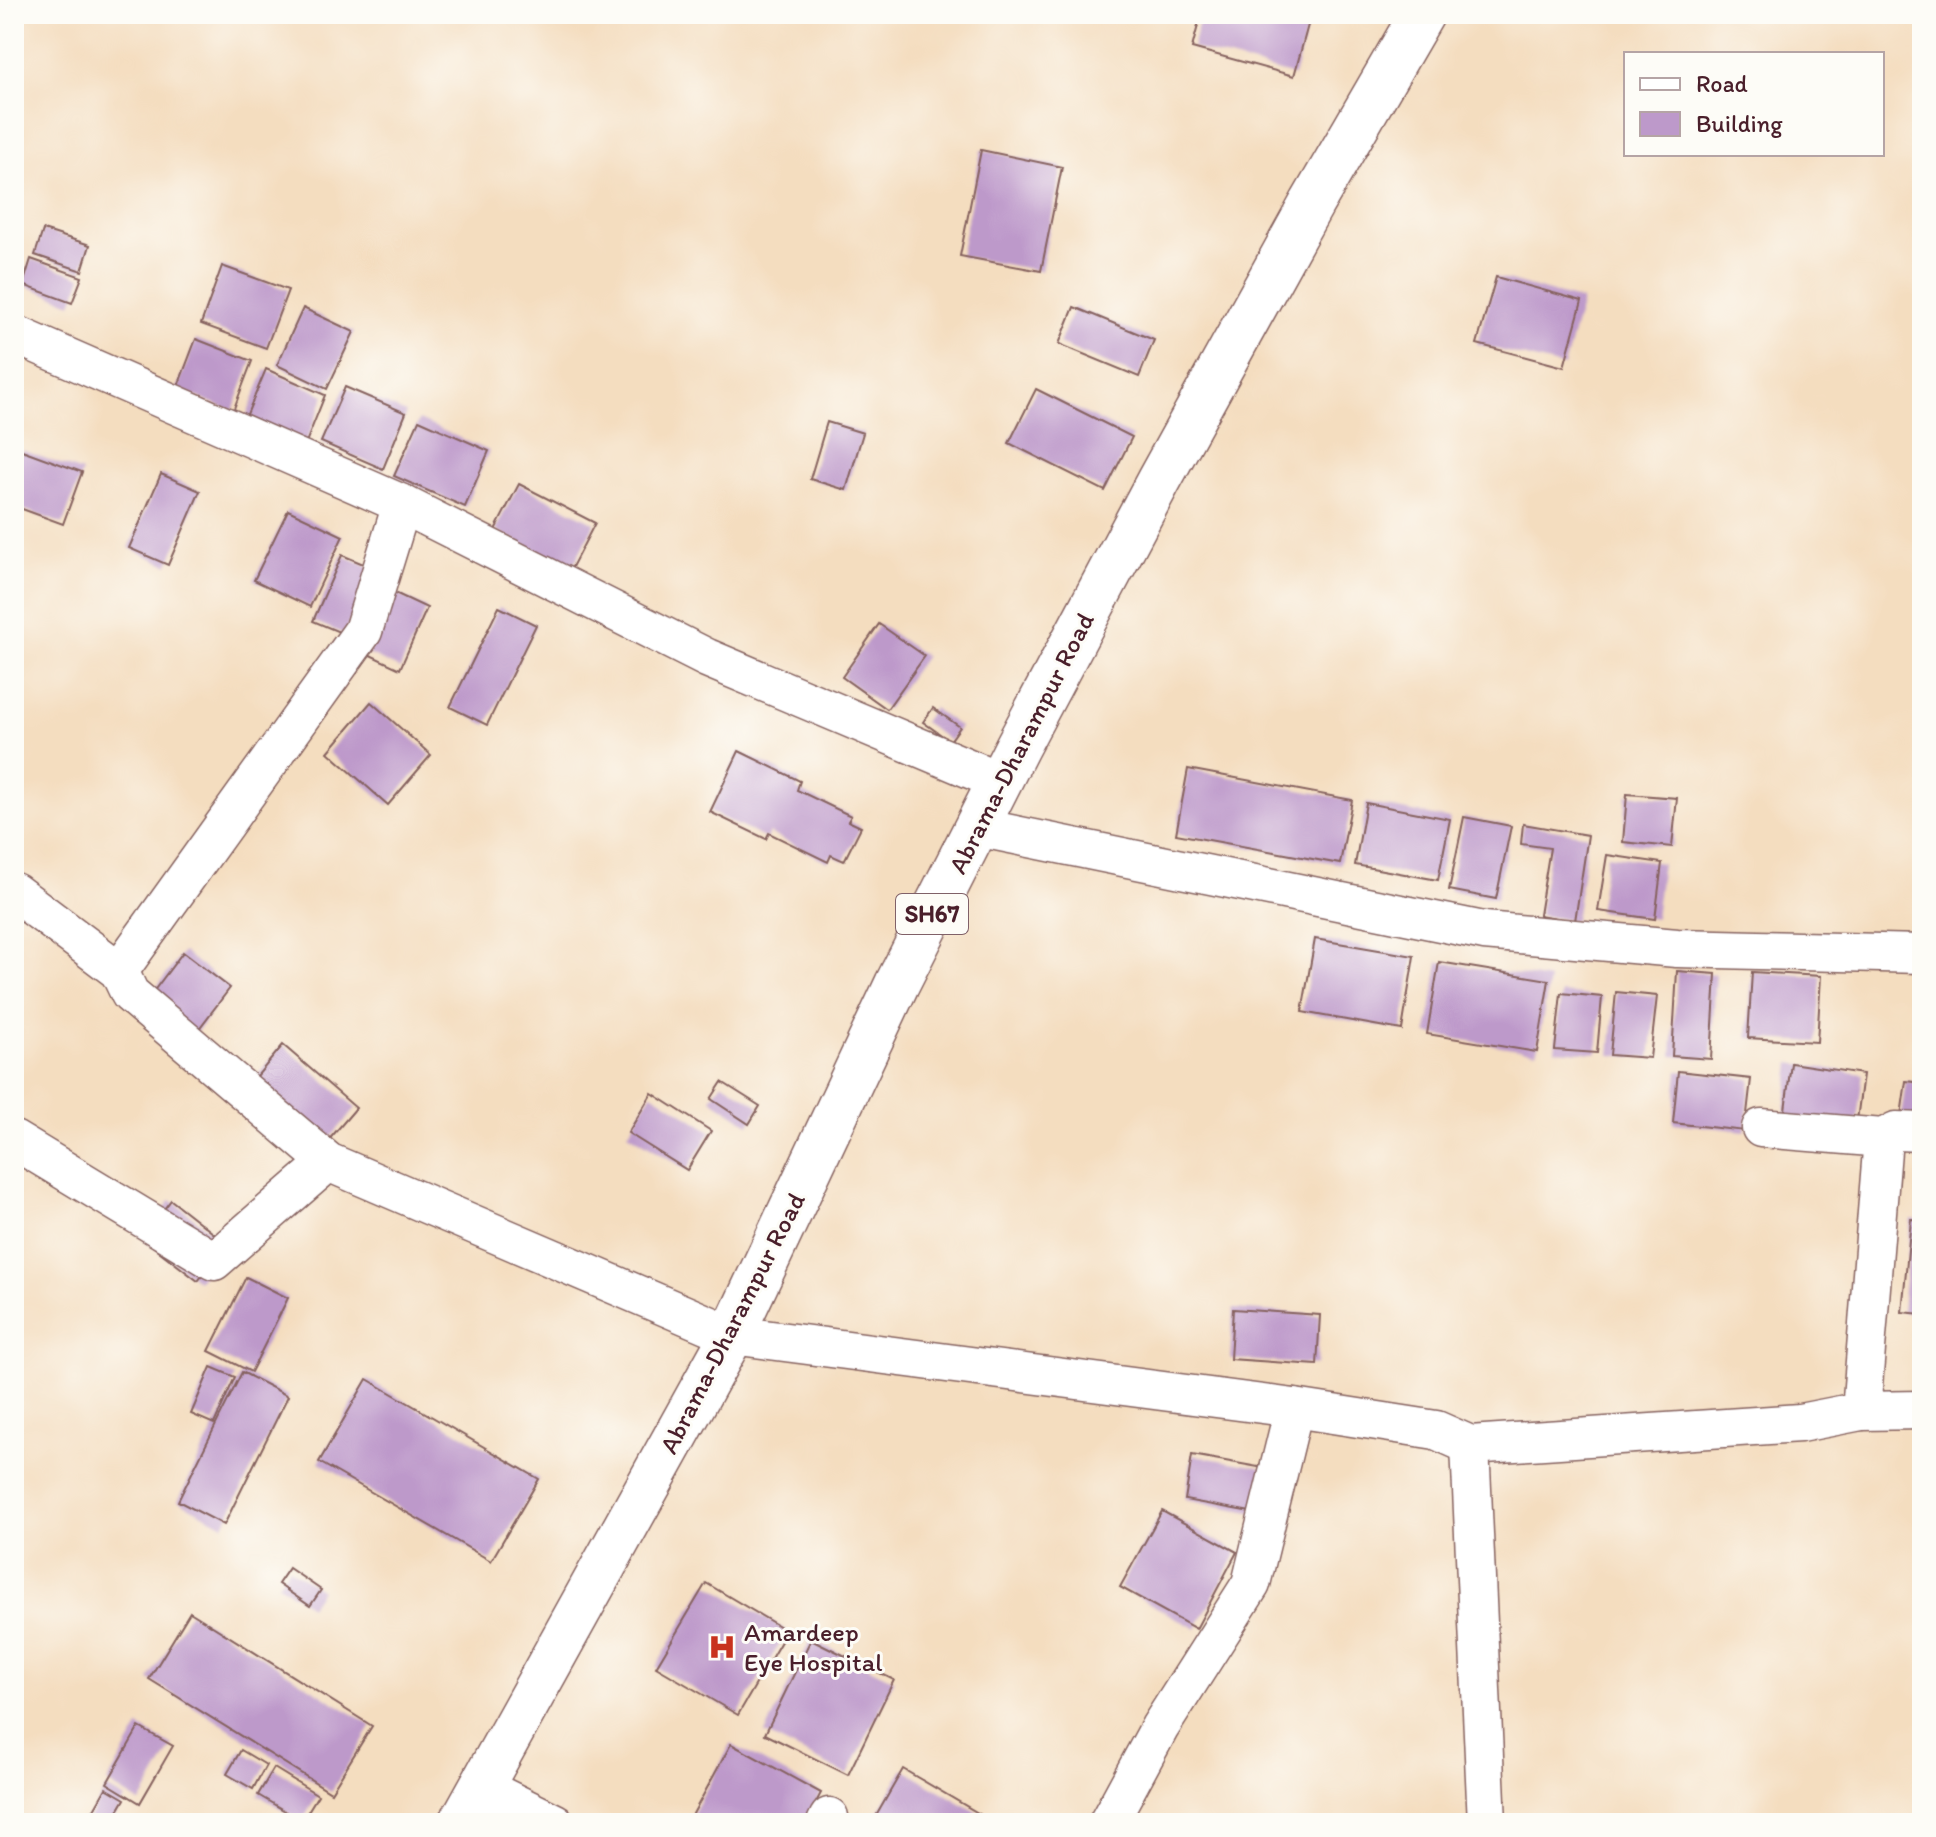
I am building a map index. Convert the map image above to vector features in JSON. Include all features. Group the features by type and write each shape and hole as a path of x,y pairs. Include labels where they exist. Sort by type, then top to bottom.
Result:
{"main road":[{"name":"Abrama-Dharampur Road","path":"471,1805 732,1335 897,984 999,781 1312,203 1422,14"}],"street":[{"path":"14,334 402,504 707,658 999,781"},
{"path":"119,971 363,631 402,504"},
{"path":"976,827 1484,931 1677,948 1922,954"},
{"path":"14,892 119,971 130,994 328,1162 732,1335 1294,1408 1436,1430 1470,1445 1800,1423 1861,1411 1922,1410"},
{"path":"1761,1128 1883,1138 1896,1131 1922,1132"},
{"path":"1861,1411 1883,1138"},
{"path":"14,1140 214,1261 328,1162"},
{"path":"1108,1823 1160,1727 1251,1584 1294,1408"},
{"path":"1470,1445 1487,1823"},
{"path":"471,1805 555,1823"}],"building":[{"path":"1201,14 1311,14 1294,76 1192,48"},
{"path":"981,150 1062,167 1041,271 960,256"},
{"path":"43,230 90,245 82,271 35,255"},
{"path":"31,259 82,277 72,303 23,285"},
{"path":"222,266 288,290 266,348 201,324"},
{"path":"1496,277 1582,301 1564,367 1477,344"},
{"path":"1074,307 1154,340 1139,377 1059,344"},
{"path":"303,308 354,332 327,389 277,365"},
{"path":"196,339 252,361 233,411 177,389"},
{"path":"266,369 325,395 305,445 245,419"},
{"path":"345,387 406,413 383,469 321,442"},
{"path":"1036,389 1132,437 1105,491 1009,443"},
{"path":"419,420 489,451 465,507 394,476"},
{"path":"827,422 863,433 846,490 810,479"},
{"path":"22,450 82,472 63,524 14,506 14,472"},
{"path":"161,474 200,491 168,565 129,548"},
{"path":"519,484 595,523 571,569 495,530"},
{"path":"288,510 343,536 310,607 254,580"},
{"path":"342,555 373,568 344,634 313,621"},
{"path":"395,593 427,608 400,669 368,654"},
{"path":"499,607 536,625 487,725 450,707"},
{"path":"879,624 925,656 887,709 842,677"},
{"path":"371,702 431,755 388,805 328,752"},
{"path":"933,708 960,727 950,741 923,722"},
{"path":"739,751 800,781 797,790 851,816 848,821 861,827 844,861 831,855 828,862 769,833 766,839 710,812"},
{"path":"1188,769 1352,800 1340,864 1176,834"},
{"path":"1627,794 1677,798 1672,847 1623,842"},
{"path":"1366,803 1450,819 1438,880 1355,865"},
{"path":"1464,817 1511,826 1496,899 1449,890"},
{"path":"1523,824 1588,835 1575,921 1539,915 1550,848 1521,844"},
{"path":"1607,855 1662,863 1655,919 1598,911"},
{"path":"1315,939 1414,956 1402,1030 1302,1012"},
{"path":"183,952 230,988 185,1047 138,1012"},
{"path":"1439,962 1549,980 1537,1052 1427,1034"},
{"path":"1677,971 1716,974 1711,1059 1672,1056"},
{"path":"1752,972 1821,976 1817,1042 1748,1038"},
{"path":"1616,992 1657,996 1650,1058 1610,1055"},
{"path":"1561,993 1602,997 1597,1053 1555,1050"},
{"path":"283,1045 356,1108 315,1156 242,1094"},
{"path":"1791,1063 1863,1074 1856,1128 1784,1118"},
{"path":"1678,1071 1751,1079 1745,1131 1673,1123"},
{"path":"1906,1081 1922,1083 1922,1147 1897,1143"},
{"path":"722,1082 760,1106 749,1124 711,1099"},
{"path":"652,1093 711,1131 687,1170 628,1133"},
{"path":"171,1200 227,1244 198,1281 142,1238"},
{"path":"1911,1219 1922,1220 1922,1314 1902,1312"},
{"path":"246,1277 288,1298 251,1372 209,1351"},
{"path":"1233,1309 1320,1315 1317,1365 1230,1359"},
{"path":"211,1367 235,1377 214,1424 191,1414"},
{"path":"242,1372 288,1396 224,1525 178,1501"},
{"path":"367,1379 539,1479 491,1561 319,1462"},
{"path":"1192,1455 1275,1470 1267,1515 1185,1500"},
{"path":"1162,1511 1237,1552 1196,1629 1120,1587"},
{"path":"289,1568 321,1590 310,1606 278,1584"},
{"path":"706,1583 787,1631 738,1715 656,1667"},
{"path":"190,1612 372,1726 331,1792 149,1679"},
{"path":"811,1639 894,1680 848,1775 765,1734"},
{"path":"139,1727 173,1746 140,1803 107,1783"},
{"path":"731,1744 821,1793 805,1823 688,1823"},
{"path":"241,1750 266,1765 253,1789 227,1774"},
{"path":"274,1768 318,1795 302,1821 258,1795"},
{"path":"903,1769 988,1819 986,1823 889,1823 876,1816"},
{"path":"106,1788 125,1799 111,1823 97,1823 89,1818"}],"place":[{"name":"Amardeep Eye Hospital","path":"722,1647"}]}
